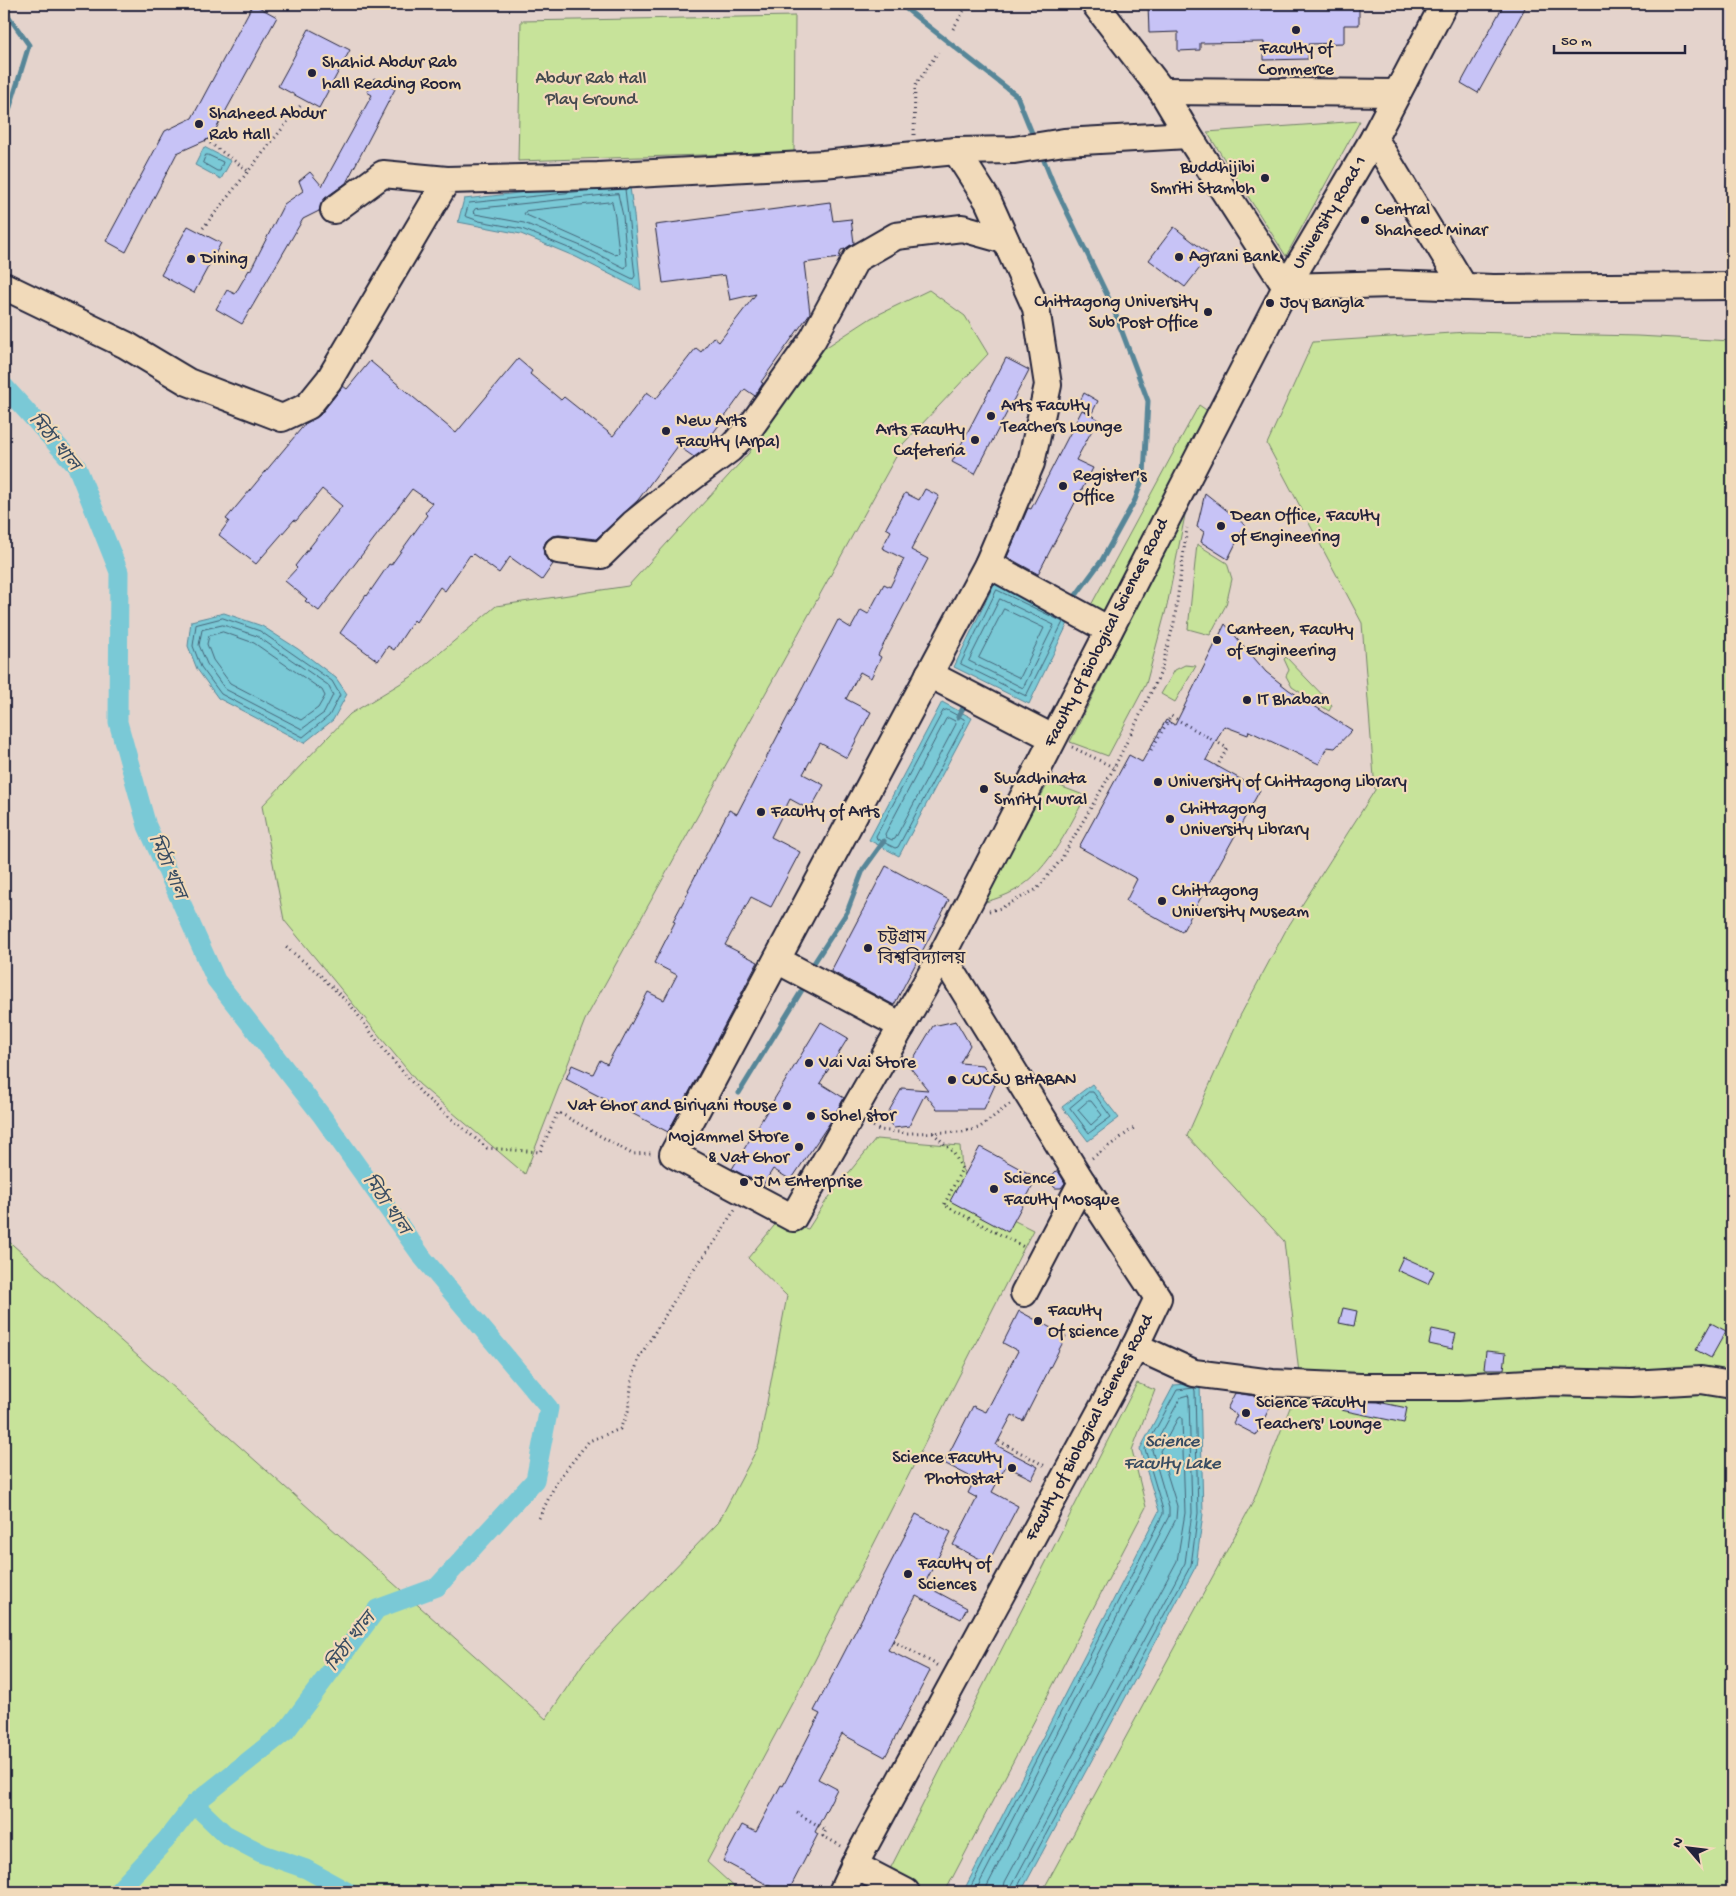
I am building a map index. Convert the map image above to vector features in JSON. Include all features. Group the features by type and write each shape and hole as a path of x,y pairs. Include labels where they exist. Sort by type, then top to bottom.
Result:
{"street":[{"path":"1095,4 1162,91 1286,287 1392,284 1464,287 1732,286"},
{"name":"University Road 1","path":"1286,287 1374,138 1431,28"},
{"path":"1162,91 1397,93"},
{"path":"334,210 382,174 447,180 598,176 823,164 956,152 1014,150 1183,125"},
{"path":"1374,138 1464,287"},
{"path":"942,955 793,1218 673,1154 988,564 1031,463 1048,385 1036,308 988,201 956,152"},
{"path":"4,286 126,345 188,382 282,418 308,406 329,380 447,180"},
{"path":"558,550 602,555 633,524 679,487 730,450 752,425 813,339 856,259 896,236 962,228 1005,240"},
{"name":"Faculty of Biological Sciences Road","path":"842,1892 856,1860 1066,1476 1135,1346 1158,1298 1078,1176 942,955 1286,287"},
{"path":"988,564 1054,602 1109,630"},
{"path":"929,674 1053,738"},
{"path":"777,960 902,1026"},
{"path":"1024,1293 1043,1257 1078,1176"},
{"path":"1135,1346 1194,1373 1272,1383 1360,1387 1458,1387 1546,1382 1631,1384 1701,1380 1732,1384"},
{"path":"856,1860 906,1892"}],"path":[{"path":"954,29 968,4"},
{"path":"914,156 915,86 938,52"},
{"path":"203,228 301,105"},
{"path":"206,140 248,171"},
{"path":"961,917 1001,908 1038,889 1060,861 1114,768 1160,674 1172,630 1179,594 1188,519"},
{"path":"1151,750 1171,716 1227,748 1217,767"},
{"path":"1053,738 1114,768"},
{"path":"286,947 318,973 352,1007 387,1054 424,1096 487,1148 540,1152 558,1112 632,1154 673,1154"},
{"path":"851,1115 879,1130 933,1133 962,1132 979,1128 1026,1091"},
{"path":"1078,1176 1134,1128"},
{"path":"933,1133 954,1153 962,1169 944,1205 1043,1257"},
{"path":"538,1518 557,1481 589,1441 620,1429 628,1411 632,1379 639,1358 693,1270 720,1235 728,1218 748,1194"},
{"path":"999,1441 1066,1476"},
{"path":"892,1641 957,1676"},
{"path":"796,1813 826,1830 823,1836 856,1860"}],"shaded area":[{"name":"চট্টগ্রাম বিশ্ববিদ্যালয়","path":"4,4 1732,4 1732,1892 4,1892"}],"green space":[{"name":"Abdur Rab Hall Play Ground","path":"795,16 794,152 518,161 521,21"},
{"path":"1360,121 1286,256 1207,132"},
{"path":"929,290 965,316 988,354 903,444 585,1020 525,1174 419,1084 284,920 262,806 350,714 411,677 496,606 628,586 749,453 805,361 871,318"},
{"path":"1467,332 1637,336 1732,341 1732,1892 1042,1892 1253,1502 1300,1382 1284,1241 1187,1136 1240,1016 1286,930 1375,790 1362,623 1267,444 1313,342"},
{"path":"1199,405 1215,416 1107,617 1090,607"},
{"path":"1187,505 1167,606 1146,684 1108,756 1070,742"},
{"path":"1197,544 1227,563 1232,579 1226,605 1210,635 1188,629"},
{"path":"1286,657 1332,705 1329,711 1292,687 1286,676 1289,670 1284,659"},
{"path":"1185,665 1196,666 1175,702 1161,694 1175,670"},
{"path":"1049,782 1086,796 1054,851 1034,876 1008,894 979,904"},
{"path":"876,1139 960,1146 962,1169 983,1205 1033,1230 812,1666 707,1862 740,1892 4,1892 4,1237 546,1719 584,1662 718,1523 759,1445 787,1296 748,1258 778,1221 808,1229 826,1201"},
{"path":"1137,1383 1155,1390 1132,1450 1146,1507 945,1892 917,1892 887,1875"}],"water":[{"path":"204,147 231,161 221,179 195,165"},
{"path":"629,181 641,290 576,257 521,234 458,222 464,199"},
{"path":"995,582 1070,619 1029,704 954,667"},
{"path":"224,613 262,626 298,649 336,678 347,694 333,720 304,743 218,698 197,669 188,646 191,621"},
{"path":"942,702 972,718 899,856 869,840"},
{"path":"1092,1084 1119,1118 1088,1141 1062,1107"},
{"name":"Science Faculty Lake","path":"1200,1383 1203,1514 1196,1566 1021,1892 963,1892 1159,1511 1140,1449 1174,1385"}],"building":[{"name":"Shaheed Abdur Rab Hall","path":"253,4 277,17 211,138 177,153 126,252 106,241 165,131 192,118"},
{"name":"Faculty of Commerce","path":"1148,4 1359,4 1359,25 1344,25 1344,43 1308,44 1308,59 1264,60 1264,42 1200,43 1200,50 1178,51 1178,32 1149,33"},
{"path":"1504,4 1516,4 1525,8 1478,93 1461,83"},
{"name":"Shaheed Abdur Rab Hall","path":"309,29 350,50 319,108 278,86"},
{"name":"Shaheed Abdur Rab Hall","path":"374,78 395,89 346,183 325,198 319,211 303,219 242,324 216,309 227,290 235,294 250,271 284,204 303,191 299,181 310,172 322,186 372,95 367,92"},
{"name":"New Arts Faculty (Arpa)","path":"830,202 833,221 851,219 854,243 841,250 839,258 804,263 810,313 761,382 763,383 755,396 745,389 703,447 705,449 694,457 678,446 638,500 596,539 559,535 552,536 546,541 543,548 544,555 553,564 542,580 510,557 499,573 473,554 470,555 445,591 440,587 416,622 414,620 394,650 388,646 378,661 340,633 366,595 389,564 391,565 427,515 425,513 432,503 412,489 319,611 305,601 307,599 285,581 297,568 295,566 342,506 322,489 296,521 294,520 256,564 219,535 229,521 226,519 305,424 320,415 343,386 347,389 370,361 456,433 518,359 532,371 530,374 561,400 564,397 613,436 647,392 656,399 696,348 701,352 713,337 719,342 756,294 730,300 725,275 663,283 655,225"},
{"name":"Dining","path":"188,226 221,243 194,293 161,275"},
{"name":"Agrani Bank","path":"1174,227 1210,255 1185,287 1149,260"},
{"name":"Arts Faculty Teachers Lounge","path":"1006,358 1029,370 975,474 952,462"},
{"path":"1084,393 1098,401 1092,413 1078,405"},
{"name":"Register's Office","path":"1082,410 1098,419 1076,460 1093,468 1038,574 1007,557 1028,508 1031,509"},
{"name":"Faculty of Arts","path":"925,489 939,496 911,550 928,559 878,655 881,657 871,678 860,672 846,699 871,712 847,758 820,743 803,774 824,785 810,810 790,799 771,837 800,852 771,907 751,897 725,945 758,962 668,1132 566,1079 572,1065 593,1074 600,1060 607,1064 617,1046 619,1047 648,992 664,1000 677,975 654,963 675,922 673,921 688,890 729,810 737,814 838,620 851,628 861,610 868,614 884,584 890,587 904,559 882,548 891,531 886,528 905,493 919,500"},
{"name":"Dean Office, Faculty of Engineering","path":"1205,493 1245,525 1228,559 1201,542 1204,532 1197,527"},
{"name":"Chittagong University Library","path":"1225,624 1266,672 1289,690 1352,730 1335,748 1327,747 1319,764 1249,731 1248,735 1224,726 1206,760 1260,790 1182,932 1126,901 1137,879 1079,847 1129,755 1142,762 1166,720 1175,725"},
{"path":"886,866 949,900 894,1005 831,971"},
{"name":"CUCSU BHABAN","path":"956,1021 970,1045 960,1063 983,1065 995,1085 984,1109 937,1109 925,1094 909,1126 894,1128 885,1118 902,1088 928,1090 909,1066 933,1026"},
{"path":"821,1022 848,1038 820,1083 844,1098 831,1121 791,1180 773,1169 763,1185 732,1169"},
{"name":"Science Faculty Mosque","path":"980,1147 1037,1178 1008,1232 950,1201"},
{"path":"1058,1171 1065,1183 1061,1188 1055,1188 1048,1180"},
{"path":"1403,1257 1434,1271 1428,1284 1397,1270"},
{"path":"1343,1308 1357,1311 1354,1326 1339,1323"},
{"path":"1019,1311 1066,1336 1023,1421 1012,1415 996,1445 1038,1467 1032,1479 1006,1466 992,1492 1018,1506 988,1563 953,1545 977,1498 968,1493 975,1479 944,1463 973,1406 986,1412 1018,1351 1003,1343"},
{"path":"1711,1323 1726,1331 1711,1358 1696,1350"},
{"path":"1432,1329 1456,1334 1452,1349 1429,1344"},
{"path":"1486,1351 1506,1353 1504,1369 1484,1369"},
{"path":"1235,1393 1274,1399 1256,1435 1233,1423 1237,1415 1227,1409"},
{"path":"1342,1401 1378,1402 1407,1408 1404,1423 1341,1410"},
{"name":"Faculty of Sciences","path":"916,1514 951,1532 924,1585 967,1608 961,1619 916,1596 888,1650 930,1671 885,1757 842,1734 818,1779 837,1789 815,1832 818,1834 788,1892 781,1892 723,1861 742,1825 756,1832 781,1785 783,1786 820,1714 814,1711"}],"waterway":[{"path":"900,4 1017,96 1034,138"},
{"path":"4,10 29,45 6,120 4,121"},
{"path":"1041,153 1053,183 1112,305 1148,401 1144,475 1135,500 1102,560 1071,602"},
{"name":"মিঠা খাল","path":"4,386 77,467 119,572 118,722 147,826 216,980 322,1116 423,1258 549,1408 535,1480 437,1587 377,1609 286,1731 194,1804 166,1840 117,1892"},
{"path":"958,717 963,708"},
{"path":"814,963 847,912 863,870 884,841"},
{"path":"739,1093 802,990"},
{"path":"194,1804 225,1834 263,1854 306,1869 348,1892"}],"place":[{"name":"Faculty of Commerce","path":"1296,30"},
{"name":"Shahid Abdur Rab hall Reading Room","path":"312,73"},
{"name":"Shaheed Abdur Rab Hall","path":"199,124"},
{"name":"Buddhijibi Smriti Stambh","path":"1265,178"},
{"name":"Central Shaheed Minar","path":"1365,220"},
{"name":"Agrani Bank","path":"1179,257"},
{"name":"Dining","path":"191,259"},
{"name":"Joy Bangla","path":"1270,303"},
{"name":"Chittagong University Sub Post Office","path":"1208,312"},
{"name":"Arts Faculty Teachers Lounge","path":"991,416"},
{"name":"New Arts Faculty (Arpa)","path":"666,431"},
{"name":"Arts Faculty Cafeteria","path":"975,440"},
{"name":"Register's Office","path":"1063,486"},
{"name":"Dean Office, Faculty of Engineering","path":"1221,526"},
{"name":"Canteen, Faculty of Engineering","path":"1217,640"},
{"name":"IT Bhaban","path":"1247,700"},
{"name":"University of Chittagong Library","path":"1158,782"},
{"name":"Swadhinata Smrity Mural","path":"984,789"},
{"name":"Faculty of Arts","path":"761,812"},
{"name":"Chittagong University Library","path":"1170,819"},
{"name":"Chittagong University Museam","path":"1162,901"},
{"name":"চট্টগ্রাম বিশ্ববিদ্যালয়","path":"868,948"},
{"name":"Vai Vai Store","path":"809,1063"},
{"name":"CUCSU BHABAN","path":"952,1080"},
{"name":"Vat Ghor and Biriyani House","path":"787,1106"},
{"name":"Sohel stor","path":"811,1116"},
{"name":"Mojammel Store & Vat Ghor","path":"799,1147"},
{"name":"J M Enterprise","path":"744,1182"},
{"name":"Science Faculty Mosque","path":"994,1189"},
{"name":"Faculty Of science","path":"1038,1321"},
{"name":"Science Faculty Teachers' Lounge","path":"1246,1413"},
{"name":"Science Faculty Photostat","path":"1012,1468"},
{"name":"Faculty of Sciences","path":"908,1574"}]}
